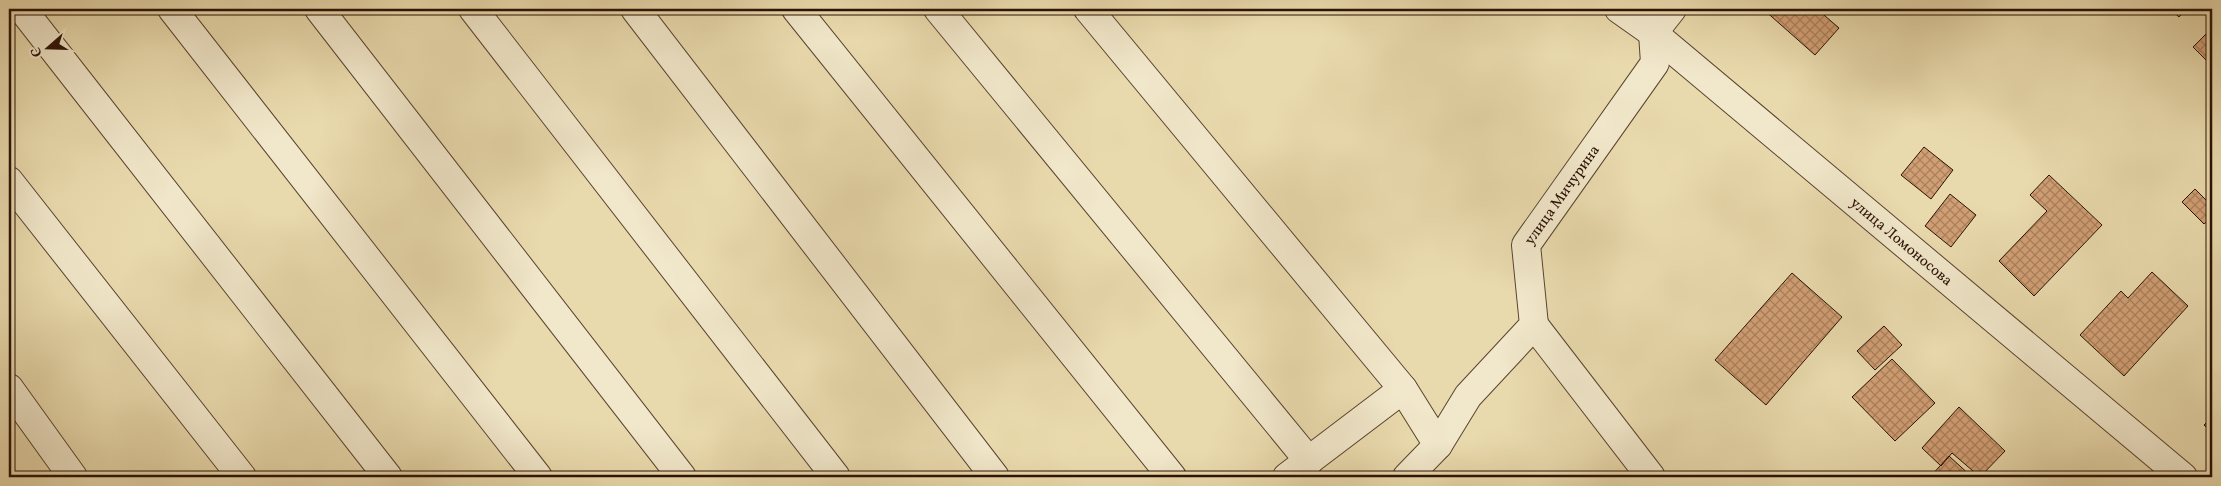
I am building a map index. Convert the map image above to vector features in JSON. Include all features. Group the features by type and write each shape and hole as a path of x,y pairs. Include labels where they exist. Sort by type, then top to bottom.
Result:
{"street":[{"path":"22,9 388,477"},
{"path":"172,9 538,477"},
{"path":"319,9 682,477"},
{"path":"473,9 836,477"},
{"path":"635,9 994,477"},
{"path":"796,9 1172,477"},
{"path":"938,9 1309,460"},
{"path":"1088,9 1403,389 1438,446"},
{"name":"улица Ломоносова","path":"1619,9 1653,33 2183,477"},
{"path":"1653,33 1672,9"},
{"name":"улица Мичурина","path":"1534,325 1526,244 1655,63 1653,33"},
{"path":"9,181 242,477"},
{"path":"1407,477 1438,446 1468,396 1534,325 1651,477"},
{"path":"9,388 73,477"},
{"path":"1287,477 1403,389"}],"building":[{"path":"1763,9 1817,9 1839,28 1815,55"},
{"path":"2170,9 2187,9 2179,17"},
{"path":"2212,28 2212,66 2193,47"},
{"path":"1924,147 1953,170 1931,199 1901,175"},
{"path":"2049,175 2102,225 2034,296 1999,261 2047,211 2030,195"},
{"path":"2195,189 2212,206 2212,217 2204,224 2182,202"},
{"path":"1950,194 1976,215 1951,247 1925,226"},
{"path":"2152,272 2188,306 2124,376 2080,335 2121,291 2128,298"},
{"path":"1792,273 1842,317 1766,405 1715,360"},
{"path":"1884,326 1902,345 1875,370 1857,351"},
{"path":"1892,359 1935,403 1895,441 1852,397"},
{"path":"1959,407 2005,451 1980,477 1952,453 1941,466 1922,448"},
{"path":"2212,417 2212,433 2204,425"},
{"path":"1949,456 1972,477 1930,477"}]}
